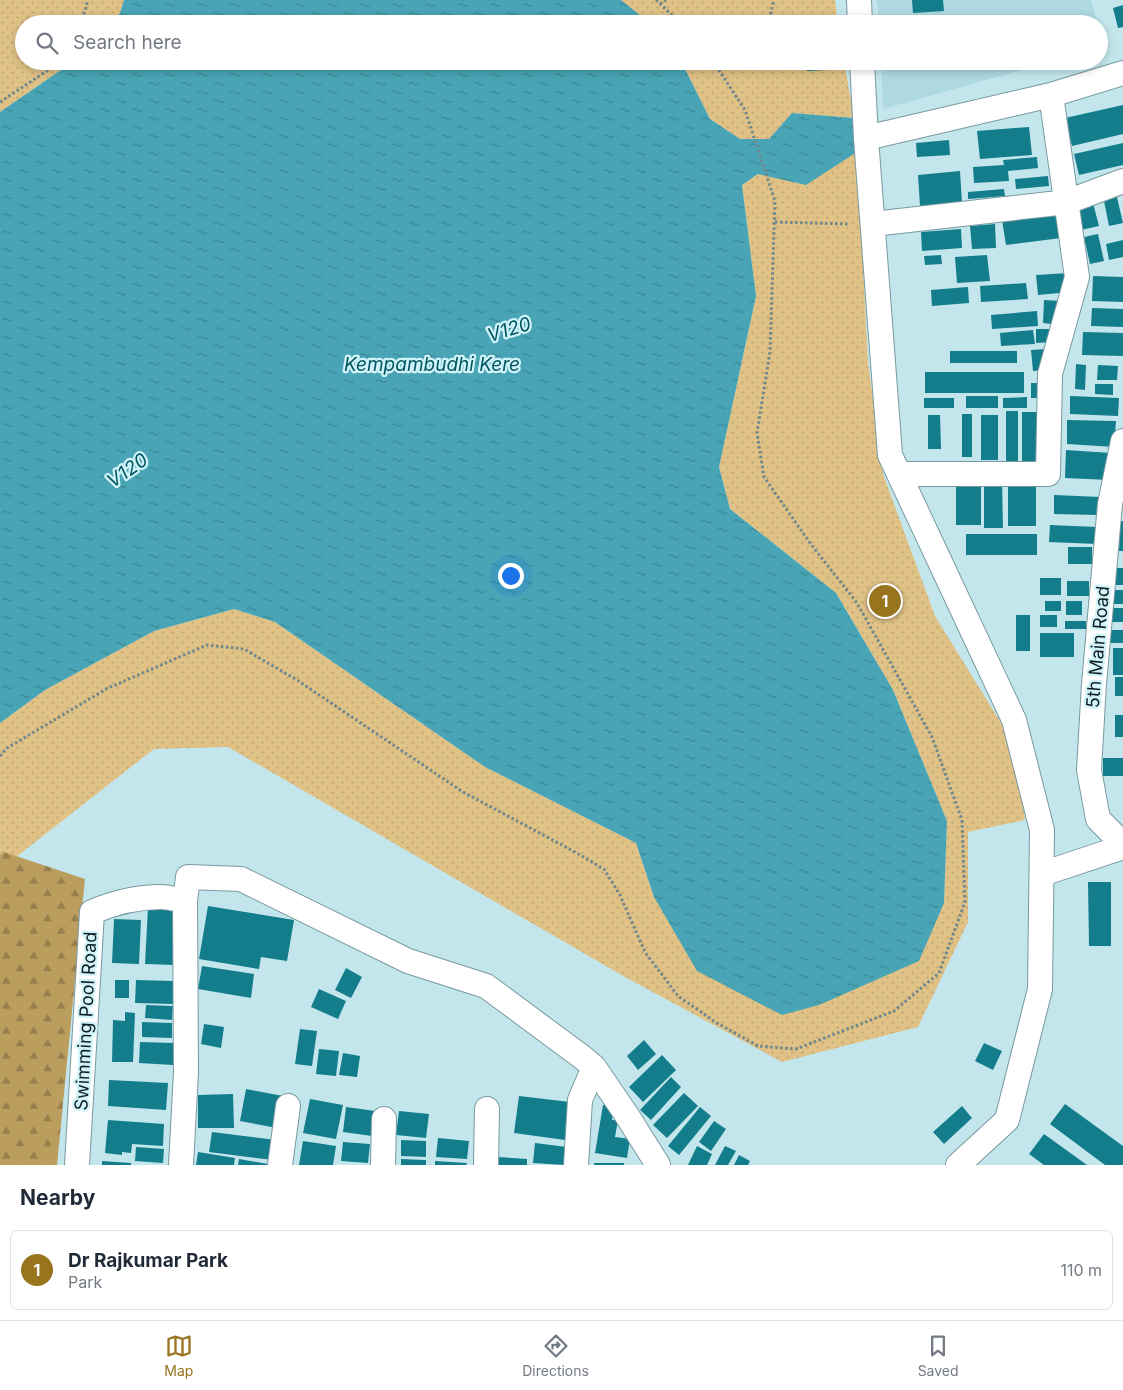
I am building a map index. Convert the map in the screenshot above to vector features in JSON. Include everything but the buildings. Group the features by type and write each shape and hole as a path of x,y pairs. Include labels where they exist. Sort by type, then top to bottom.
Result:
{"street":[{"path":"859,0 860,15"},
{"path":"862,70 890,455 1014,720 1042,830 1040,988 1007,1120 958,1165"},
{"path":"866,138 1051,95 1123,73"},
{"path":"899,474 1048,474 1050,374 1077,277 1051,95"},
{"path":"873,224 1067,202 1123,181"},
{"name":"5th Main Road","path":"1123,441 1120,469 1110,504 1094,684 1089,770 1098,819 1123,845"},
{"path":"1042,874 1123,845"},
{"path":"181,1165 186,1072 185,901 188,877 241,879 408,961 486,986 594,1066 658,1165"},
{"name":"Swimming Pool Road","path":"77,1165 92,912 103,907 132,900 162,897 185,901"},
{"path":"576,1165 580,1100 594,1066"},
{"path":"280,1165 288,1106"},
{"path":"486,1165 488,1109"},
{"path":"383,1165 384,1119"}],"path":[{"path":"84,15 88,0"},
{"path":"656,0 672,15"},
{"path":"660,4 666,0"},
{"path":"770,15 774,0"},
{"path":"0,102 47,70"},
{"path":"0,756 7,748 117,684 207,645 244,649 297,680 463,792 604,869 620,894 645,952 678,996 717,1023 758,1046 796,1049 894,1011 939,972 965,902 962,820 932,737 858,603 810,543 764,477 757,433 770,352 776,200 745,110 719,70"},
{"path":"775,222 873,224"}],"shaded area":[{"path":"0,0 124,0 118,15 15,15 15,70 61,70 0,112"},
{"path":"621,0 835,0 837,15 640,15"},
{"path":"877,0 1091,0 1095,15 878,15"},
{"path":"686,70 846,70 854,118 792,113 769,139 740,139 710,119"},
{"path":"881,70 1022,70 883,109"},
{"path":"857,152 868,362 883,474 935,616 1014,744 1025,820 968,832 968,922 918,1027 782,1062 625,977 228,747 154,749 2,868 0,873 0,723 45,690 154,631 234,609 275,622 485,767 636,843 654,897 944,903 947,821 893,690 836,593 730,509 719,467 756,296 742,185 758,174 806,184"}],"green space":[{"path":"4,852 85,879 57,1165 0,1165 0,855"}],"water":[{"path":"124,0 621,0 640,15 118,15"},
{"name":"Kempambudhi Kere","path":"61,70 686,70 710,119 740,139 769,139 792,113 854,118 857,152 806,185 758,174 742,185 756,296 719,467 730,509 836,593 893,690 947,821 944,903 919,961 819,1005 782,1015 697,971 654,897 636,843 485,767 275,622 234,609 154,631 45,690 0,723 0,112"}],"place":[{"name":"Dr Rajkumar Park","path":"885,601"}],"water label":[{"name":"V120","path":"509,329"},
{"name":"V120","path":"127,470"}]}
